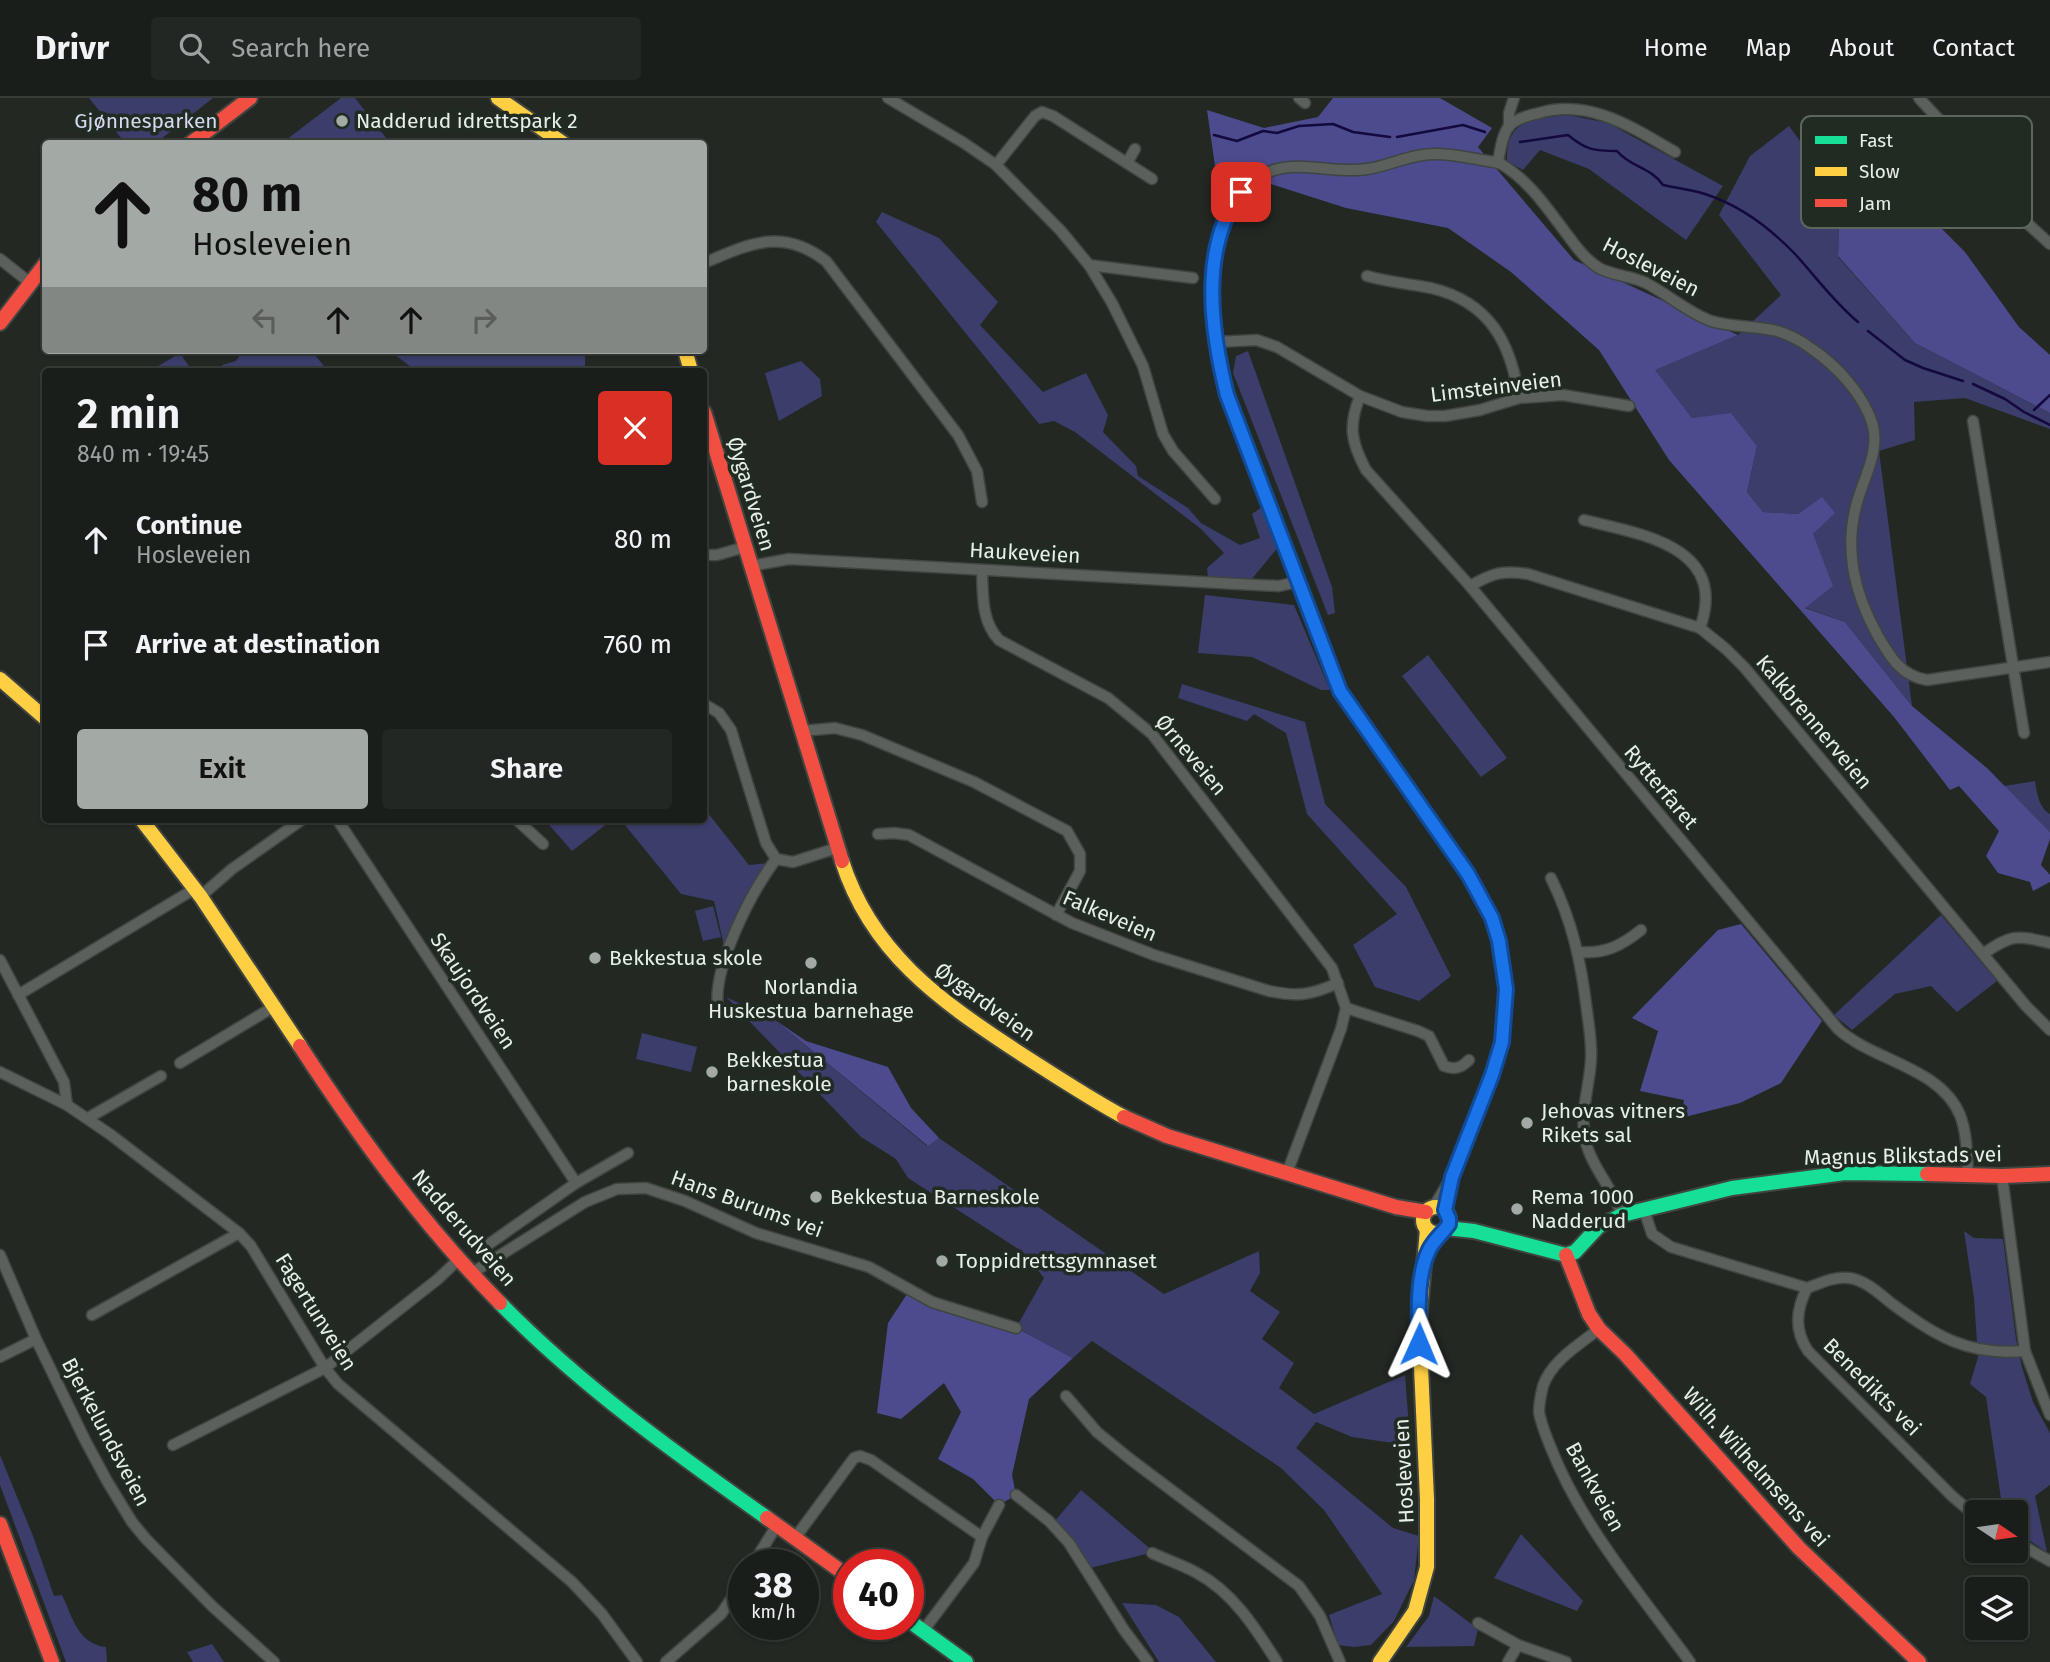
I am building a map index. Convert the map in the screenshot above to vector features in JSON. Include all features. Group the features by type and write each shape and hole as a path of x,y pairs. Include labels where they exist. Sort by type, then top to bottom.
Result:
{"street":[{"path":"231,111 240,98"},
{"path":"195,140 250,98"},
{"path":"498,98 558,140"},
{"path":"888,98 996,165 1061,231 1089,265 1112,303 1143,366 1163,434 1173,451 1215,499"},
{"path":"1509,127 1509,114 1514,98"},
{"path":"1919,98 1936,116"},
{"path":"1497,162 1509,127 1518,120 1557,109 1592,111 1614,118 1675,152"},
{"path":"996,165 1035,116 1042,112 1053,116 1152,179"},
{"path":"1127,163 1135,149"},
{"name":"Hosleveien","path":"1380,1662 1415,1611 1427,1567 1427,1499 1419,1344 1419,1301 1424,1265 1452,1177 1502,1042 1506,989 1499,941 1492,918 1468,874 1340,691 1227,395 1216,342 1213,298 1217,250 1231,204 1250,183 1277,169 1303,168 1338,172 1367,169 1434,153 1497,162 1531,187 1578,249 1600,268 1643,281 1693,313 1713,321 1773,330 1795,339 1812,349 1834,368 1854,391 1872,425 1874,440 1871,459 1857,501 1850,549 1859,597 1882,642 1904,673 1927,680 2050,662"},
{"path":"2032,228 2050,244"},
{"path":"707,261 769,240 782,240 802,246 826,261 958,435 977,471 982,502"},
{"path":"0,259 29,282"},
{"path":"1089,265 1194,278"},
{"path":"0,323 42,267"},
{"path":"1367,276 1454,295 1485,316 1506,344 1519,398"},
{"name":"Limsteinveien","path":"1216,342 1257,340 1277,346 1360,396 1402,412 1427,416 1480,410 1519,398 1563,395 1629,406"},
{"name":"Rytterfaret","path":"1360,396 1353,413 1352,426 1355,448 1366,470 1470,586 1838,1029 1850,1040 1932,1082 1949,1098 1959,1112 1964,1128 1968,1174"},
{"path":"1973,421 2024,733"},
{"name":"Øygardveien","path":"707,422 837,848 860,905 878,936 908,971 942,1000 1090,1099 1130,1122 1437,1220 1540,1250 1570,1253"},
{"path":"1584,520 1647,536 1670,544 1682,552 1692,562 1706,588 1706,612 1700,628"},
{"path":"707,555 745,547"},
{"name":"Haukeveien","path":"751,566 789,559 1279,586 1297,582"},
{"name":"Ørneveien","path":"982,570 983,603 990,631 999,640 1108,698 1153,734 1317,946 1332,968 1346,1008"},
{"name":"Kalkbrennerveien","path":"1470,586 1489,575 1504,571 1528,574 1700,628 1745,668 2026,1006 2050,1030"},
{"path":"0,680 42,716"},
{"path":"707,706 719,713 731,730 766,844 776,859 793,862 837,848"},
{"path":"801,731 835,728 862,735 974,782 1067,831 1080,854 1080,871 1056,915"},
{"name":"Nadderudveien","path":"144,823 198,892 384,1167 458,1259 543,1345 580,1378 833,1565"},
{"path":"18,995 198,892 297,823"},
{"name":"Skaujordveien","path":"340,823 576,1183"},
{"path":"520,823 543,844"},
{"name":"Falkeveien","path":"878,834 909,835 1056,915 1154,955 1269,991 1303,996 1338,983"},
{"path":"718,1008 716,999 721,976 739,923 776,859"},
{"path":"1551,878 1569,919 1579,951 1591,1048 1583,1131 1586,1146 1622,1215"},
{"path":"1579,951 1592,953 1615,948 1642,930"},
{"path":"1983,954 2011,937 2025,937 2050,943"},
{"path":"0,960 64,1082 67,1105"},
{"path":"180,1063 275,1006"},
{"path":"1287,1173 1341,1029 1346,1008 1429,1036 1444,1066 1453,1069 1463,1066 1469,1060"},
{"name":"Fagertunveien","path":"0,1072 88,1118 239,1233 251,1246 325,1368 338,1384 572,1582 602,1614 637,1662"},
{"path":"88,1118 161,1076"},
{"path":"489,1244 576,1183 628,1153"},
{"name":"Magnus Blikstads vei","path":"1570,1253 1599,1226 1622,1215 1732,1188 1819,1175 2050,1174"},
{"path":"2002,1176 2025,1351 2050,1415"},
{"name":"Hans Burums vei","path":"472,1273 585,1202 618,1189 646,1188 685,1201 773,1238 869,1267 933,1303 1016,1328"},
{"path":"1644,1210 1652,1234 1671,1247 1807,1288 1836,1278 1858,1280 1940,1337 1980,1350 2025,1351"},
{"path":"92,1315 239,1233"},
{"name":"Wilh. Wilhelmsens vei","path":"1570,1253 1579,1266 1579,1288 1589,1314 1599,1329 1625,1354 1799,1548 1919,1662"},
{"name":"Bjerkelundsveien","path":"0,1255 36,1339 107,1481 132,1522 212,1606 274,1662"},
{"path":"173,1445 325,1368 438,1279 458,1259"},
{"name":"Benedikts vei","path":"1807,1288 1798,1312 1801,1341 1808,1351 1965,1507"},
{"name":"Bankveien","path":"1599,1329 1548,1375 1540,1398 1539,1412 1557,1464 1581,1509 1690,1662"},
{"path":"0,1357 36,1339"},
{"path":"1066,1396 1097,1432 1298,1586 1320,1616 1340,1662"},
{"path":"795,1538 854,1458 860,1456 871,1460 982,1537"},
{"path":"1016,1495 1049,1521 1069,1543 1124,1630 1148,1662"},
{"path":"924,1629 974,1563 982,1537 999,1506"},
{"path":"0,1524 52,1662"},
{"path":"762,1549 777,1525"},
{"path":"2028,1549 2050,1561"},
{"path":"1152,1553 1199,1573 1216,1585 1249,1620 1277,1662"},
{"path":"666,1662 721,1614 728,1604"},
{"path":"1478,1623 1518,1645 1566,1662"},
{"path":"924,1631 966,1662"},
{"path":"1508,1662 1518,1645"}],"green space":[{"name":"Gjønnesparken","path":"89,98 213,98 160,140 123,140"},
{"name":"Nadderud idrettspark 2","path":"341,98 355,98 388,140 286,140"},
{"path":"1568,115 1608,123 1723,186 1686,240 1589,169 1540,150 1523,170 1507,161 1511,136 1524,123"},
{"path":"1789,126 1801,142 1801,228 1839,228 1838,257 1915,343 2050,413 2050,429 1965,398 1914,402 1915,440 1879,451 1912,706 1845,622 1804,607 1813,534 1834,513 1822,498 1798,514 1763,512 1747,492 1757,446 1731,414 1692,418 1654,370 1738,335 1781,295 1719,215 1750,156"},
{"path":"882,212 939,238 998,302 980,325 1043,392 1086,373 1108,415 1103,432 1136,466 1138,476 1188,508 1201,523 1240,545 1260,538 1252,514 1262,507 1279,546 1251,580 1208,578 1207,568 1224,553 1201,529 1075,432 1054,421 1039,424 876,222"},
{"path":"1248,351 1332,587 1335,613 1328,615 1233,373 1236,356"},
{"path":"181,354 190,368 155,368"},
{"path":"240,354 314,354 326,368 224,368 222,365 236,361"},
{"path":"394,354 585,354 585,368 412,368"},
{"path":"801,361 820,379 822,396 779,421 765,373"},
{"path":"1205,595 1294,605 1330,690 1321,690 1252,657 1198,653"},
{"path":"1428,655 1507,758 1481,777 1402,676"},
{"path":"1182,684 1305,722 1325,804 1406,887 1451,976 1419,1001 1375,987 1353,945 1397,914 1307,814 1286,733 1254,714 1247,721 1178,698"},
{"path":"2035,781 2041,804 2050,814 2050,832 2004,786"},
{"path":"707,812 749,865 770,863 725,950 714,901 681,894 623,823 707,823"},
{"path":"548,823 608,823 572,851"},
{"path":"713,906 721,937 703,941 695,911"},
{"path":"1941,915 1997,981 1957,1012 1931,986 1895,994 1852,1030 1834,1015"},
{"path":"726,997 775,1020 927,1146 939,1138 1164,1294 1259,1251 1260,1273 1250,1291 1280,1312 1262,1339 1294,1363 1279,1388 1314,1414 1405,1375 1411,1453 1393,1443 1352,1437 1316,1422 1296,1448 1393,1528 1419,1536 1414,1580 1394,1621 1371,1645 1338,1645 1329,1615 1382,1594 1324,1510 1281,1468 1092,1341 1073,1358 1016,1328 1044,1278 1023,1252 908,1178 896,1159 861,1137"},
{"path":"642,1033 697,1047 691,1072 636,1059"},
{"path":"1964,1231 1974,1238 2003,1239 2022,1367 2033,1402 2050,1433 2050,1485 2035,1496 2047,1552 2028,1540 2028,1500 2001,1500 1986,1397 1970,1384 1978,1357 1974,1298"},
{"path":"0,1455 54,1596 62,1595 73,1621 89,1641 106,1647 107,1662 66,1662 0,1485"},
{"path":"1081,1490 1154,1552 1090,1568 1054,1522"},
{"path":"1521,1534 1583,1601 1577,1611 1494,1578"},
{"path":"1434,1596 1478,1629 1474,1646 1406,1647 1429,1616"},
{"path":"1122,1603 1156,1605 1179,1617 1216,1662 1159,1662"},
{"path":"212,1644 224,1662 193,1662 187,1652"}],"shaded area":[{"path":"1333,98 1440,98 1492,128 1478,147 1574,260 1738,335 1655,370 1692,418 1731,413 1757,446 1747,492 1763,512 1798,514 1822,497 1835,513 1813,534 1833,586 1805,608 1845,622 1912,706 1987,768 2050,832 2041,865 2050,875 2050,882 2033,891 2030,882 1998,873 1986,856 1999,831 1959,786 1950,790 1894,717 1669,460 1599,350 1511,272 1448,228 1346,208 1215,166 1207,110 1264,128 1318,117"},
{"path":"1839,228 1941,228 1965,252 2019,327 2050,355 2050,413 1915,343 1838,256"},
{"path":"1741,924 1822,1021 1781,1083 1740,1103 1681,1118 1684,1100 1640,1091 1658,1031 1632,1018 1718,930"},
{"path":"775,1020 806,1041 888,1067 911,1108 939,1138 928,1146"},
{"path":"909,1291 1016,1328 1073,1358 1029,1399 1012,1475 1016,1495 999,1505 973,1479 938,1459 961,1412 944,1383 901,1419 877,1413 888,1323"}],"waterway":[{"path":"1214,135 1237,141 1263,131 1277,133 1299,126 1333,124 1353,132 1390,137"},
{"path":"1397,137 1463,125 1485,132"},
{"path":"1520,142 1568,135 1591,149 1617,151 1663,185 1705,194 1730,204 1765,227 1786,245 1858,322"},
{"path":"1868,331 1905,360 1963,381"},
{"path":"1973,384 2050,425"},
{"path":"2034,410 2050,395"}],"traffic: fast":[{"path":"1446,1228 1474,1231 1566,1255 1575,1252 1599,1226 1622,1215 1732,1188 1845,1173 1927,1174"},
{"path":"500,1303 595,1390 767,1518"},
{"path":"924,1632 966,1662"}],"traffic: slow":[{"path":"498,98 558,140"},
{"path":"686,354 690,368"},
{"path":"0,679 42,716"},
{"path":"144,823 201,897 300,1046"},
{"path":"842,861 871,922 889,948 911,971 987,1031 1069,1085 1124,1117"},
{"path":"1436,1207 1445,1211 1449,1220 1445,1229 1436,1233 1427,1229 1423,1220 1427,1211 1436,1207"},
{"path":"1380,1662 1415,1611 1427,1567 1427,1499 1419,1323 1427,1229"}],"traffic: jam":[{"path":"195,140 250,98"},
{"path":"0,323 42,268"},
{"path":"707,422 842,861"},
{"path":"300,1046 394,1180 445,1243 500,1303"},
{"path":"1124,1117 1167,1136 1396,1207 1426,1212"},
{"path":"1927,1174 2050,1174"},
{"path":"1566,1255 1589,1314 1599,1329 1625,1354 1799,1548 1919,1662"},
{"path":"767,1518 833,1565"},
{"path":"0,1524 52,1662"}],"place":[{"name":"Nadderud idrettspark 2","path":"342,121"},
{"name":"Bekkestua skole","path":"595,958"},
{"name":"Norlandia Huskestua barnehage","path":"811,963"},
{"name":"Bekkestua barneskole","path":"712,1072"},
{"name":"Jehovas vitners Rikets sal","path":"1527,1123"},
{"name":"Bekkestua Barneskole","path":"816,1197"},
{"name":"Rema 1000 Nadderud","path":"1517,1209"},
{"name":"Toppidrettsgymnaset","path":"942,1261"}],"route":[{"path":"1241,192 1231,204 1225,219 1213,274 1214,321 1227,395 1340,691 1468,874 1492,918 1503,964 1506,1006 1502,1042 1452,1177 1445,1210 1449,1224 1429,1249 1424,1265 1419,1301 1419,1344"}]}
